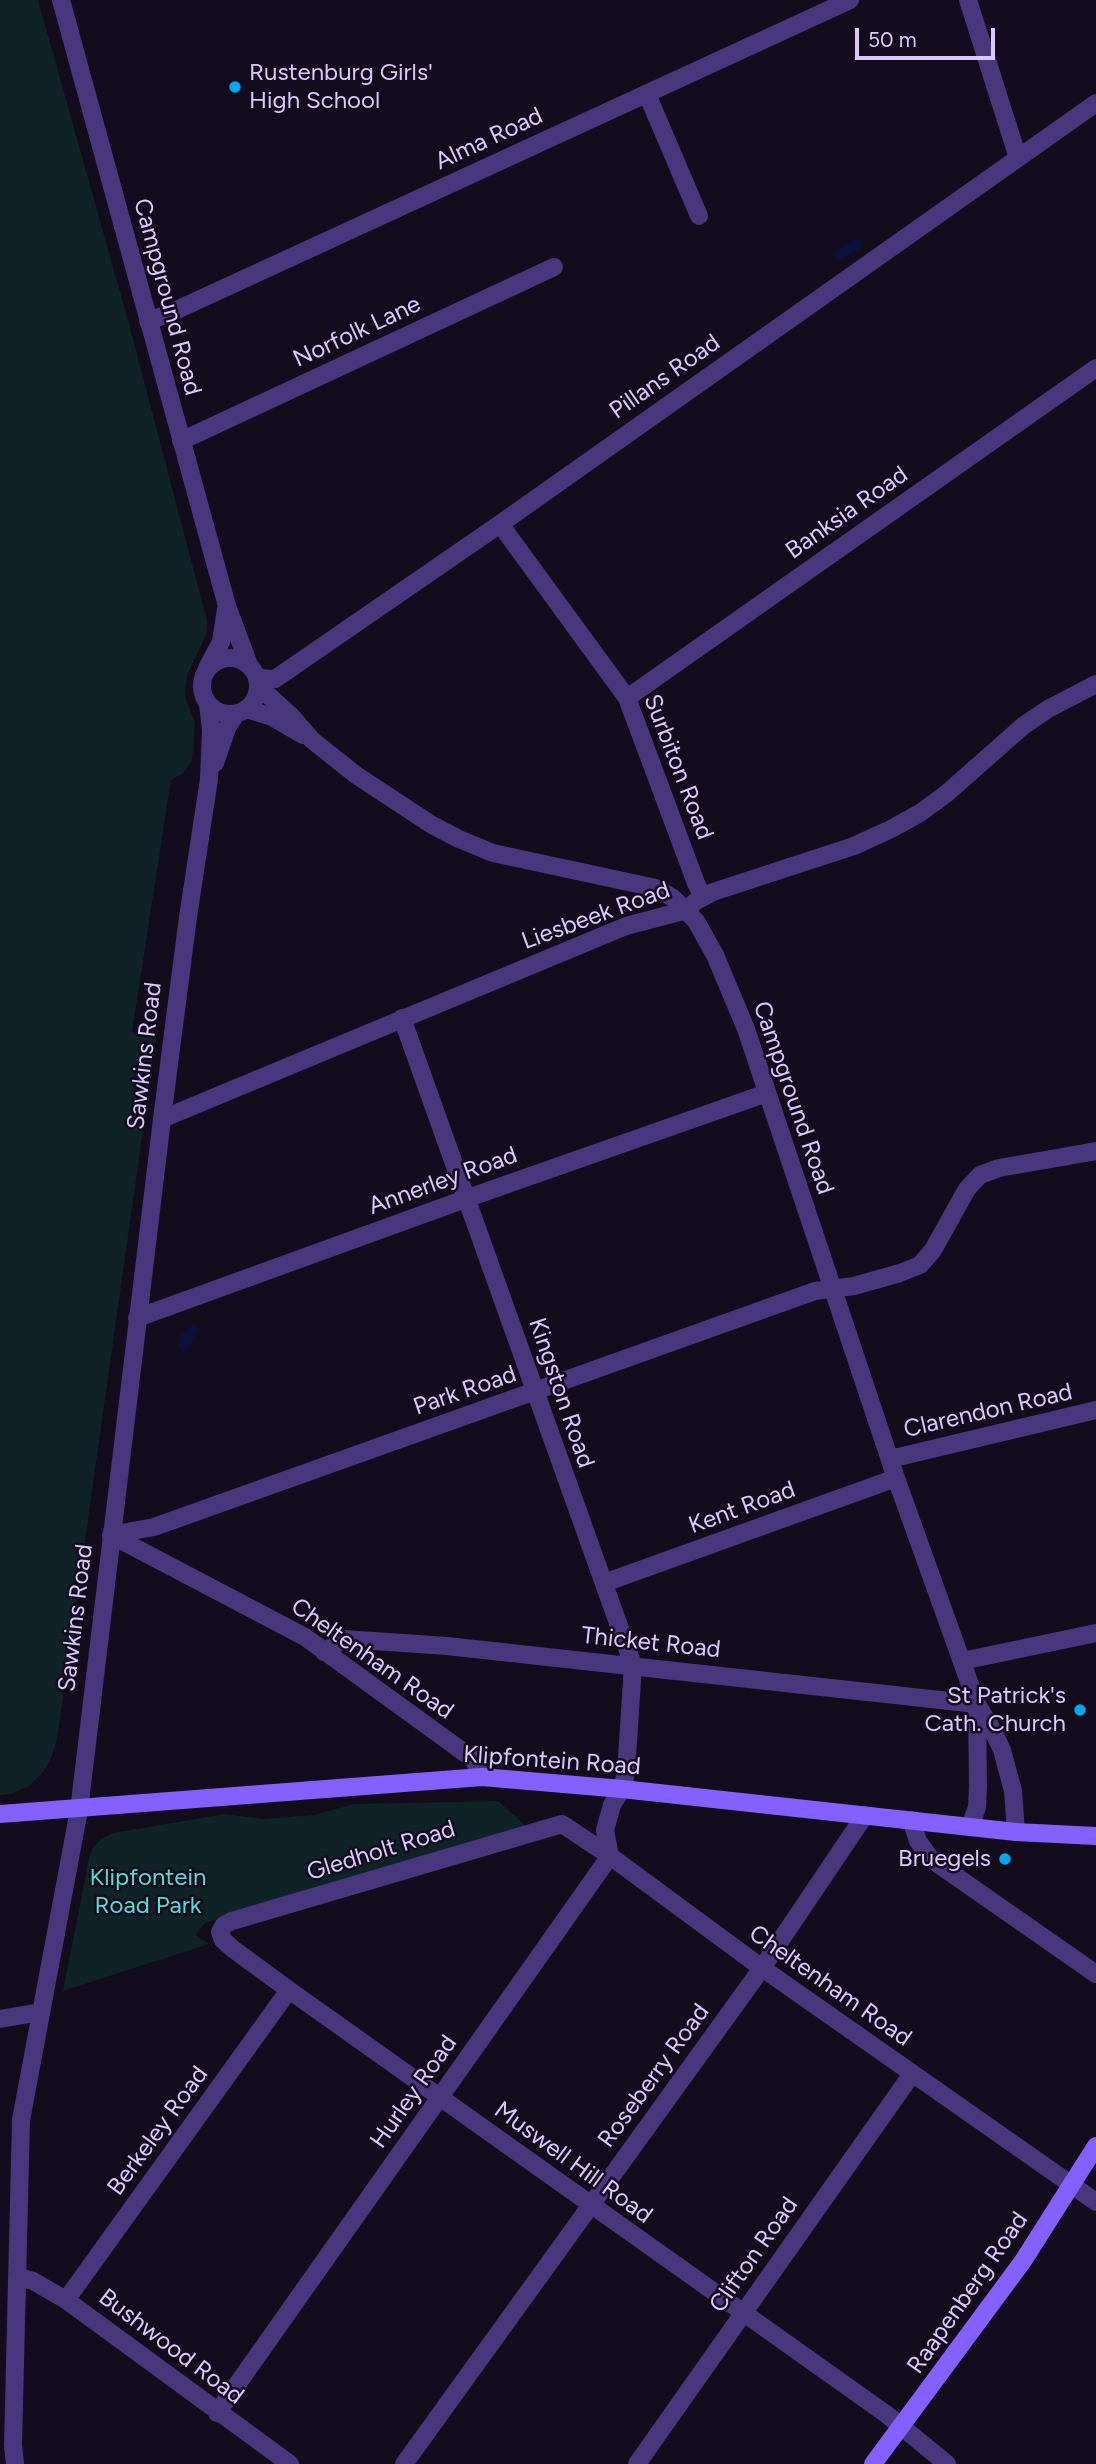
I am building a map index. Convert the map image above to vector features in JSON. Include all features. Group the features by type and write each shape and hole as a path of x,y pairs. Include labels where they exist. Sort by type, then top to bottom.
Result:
{"main road":[{"name":"Klipfontein Road","path":"0,1814 482,1777 622,1789 970,1828 1096,1836"},
{"name":"Raapenberg Road","path":"873,2464 1023,2261 1096,2146"}],"street":[{"name":"Campground Road","path":"61,0 227,606 255,676 312,740"},
{"name":"Alma Road","path":"148,321 169,314 850,0"},
{"path":"968,0 1018,158"},
{"path":"647,94 699,216"},
{"name":"Pillans Road","path":"255,676 275,679 500,524 1096,103"},
{"name":"Norfolk Lane","path":"181,441 554,267"},
{"name":"Banksia Road","path":"627,698 1096,368"},
{"name":"Surbiton Road","path":"500,524 627,698 703,897"},
{"name":"Campground Road","path":"205,672 221,642 227,606"},
{"path":"231,657 255,676 252,703 241,711 225,714 215,710 208,704 202,688 205,672 212,664 231,657"},
{"name":"Liesbeek Road","path":"162,1119 626,926 687,910 713,892 854,846 891,829 946,794 1023,726 1048,709 1096,684"},
{"name":"Sawkins Road","path":"15,2464 13,2445 21,2120 79,1810 162,1119 209,779 211,730 208,704"},
{"name":"Campground Road","path":"241,711 272,717 312,740 405,809 458,839 493,853 656,888 687,910 704,932 746,1029 896,1478 977,1704 1002,1750 1013,1791 1016,1832"},
{"name":"Sawkins Road","path":"209,779 227,728 241,711"},
{"name":"Kingston Road","path":"402,1018 633,1665 626,1773 622,1789"},
{"name":"Annerley Road","path":"137,1318 767,1093"},
{"name":"Park Road","path":"111,1535 148,1529 815,1291 854,1286 920,1265 933,1250 967,1189 980,1175 999,1168 1096,1151"},
{"name":"Clarendon Road","path":"890,1459 1096,1410"},
{"name":"Kent Road","path":"604,1583 896,1478"},
{"name":"Cheltenham Road","path":"111,1535 305,1637 473,1759 482,1777"},
{"path":"962,1661 1096,1633"},
{"name":"Thicket Road","path":"324,1652 344,1639 447,1646 977,1704"},
{"name":"Campground Road","path":"970,1828 977,1807 977,1704"},
{"path":"610,1856 605,1830 612,1805 622,1789"},
{"name":"Roseberry Road","path":"404,2464 762,1968 865,1815"},
{"path":"911,1820 918,1841 931,1859 1096,1974"},
{"name":"Cheltenham Road","path":"562,1824 1096,2202"},
{"name":"Gledholt Road","path":"220,1932 224,1925 232,1921 562,1824"},
{"name":"Hurley Road","path":"217,2413 610,1856"},
{"name":"Muswell Hill Road","path":"220,1932 223,1940 233,1949 289,1990 886,2414 947,2464"},
{"name":"Berkeley Road","path":"66,2300 289,1990"},
{"path":"0,2018 41,2012"},
{"name":"Clifton Road","path":"637,2464 912,2074"},
{"name":"Bushwood Road","path":"19,2277 33,2281 66,2300 290,2464"}],"green space":[{"path":"0,0 38,0 129,324 207,621 206,635 188,673 185,690 195,723 192,761 183,773 171,780 132,1032 156,1038 57,1739 44,1771 29,1786 11,1794 0,1795"},
{"name":"Klipfontein Road Park","path":"498,1801 529,1829 205,1923 195,1935 209,1944 63,1991 89,1858 101,1839 113,1833 225,1814 263,1819 314,1815 354,1804"}],"shaded area":[{"path":"854,239 863,244 860,249 837,259 834,254 836,250"},
{"path":"193,1324 200,1328 185,1353 178,1349 181,1334"}],"place":[{"name":"Rustenburg Girls' High School","path":"235,87"},
{"name":"St Patrick's Cath. Church","path":"1080,1710"},
{"name":"Bruegels","path":"1005,1859"}]}
